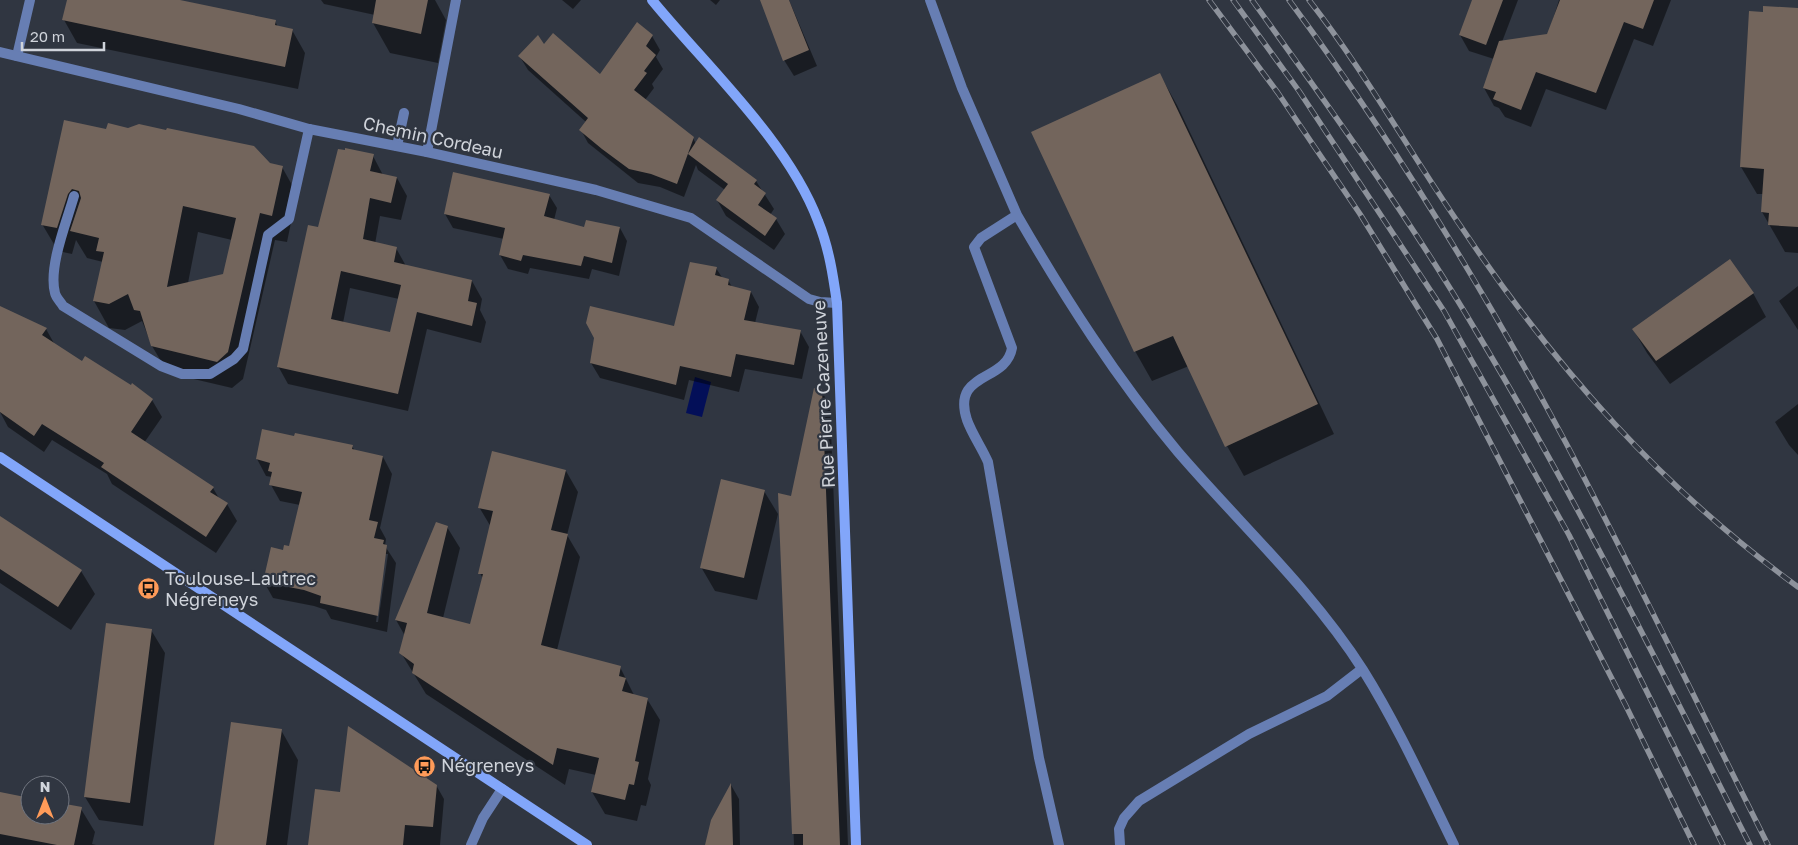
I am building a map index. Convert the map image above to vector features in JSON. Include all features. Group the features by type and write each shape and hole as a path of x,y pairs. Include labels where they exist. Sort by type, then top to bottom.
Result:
{"street":[{"path":"17,56 30,0"},
{"path":"427,152 456,0"},
{"name":"Rue Pierre Cazeneuve","path":"652,0 789,164 818,221 831,260 837,303 856,845"},
{"path":"930,0 962,88 1017,215 1066,299 1102,353 1177,451 1306,594 1362,669 1402,739 1454,845"},
{"name":"Chemin Cordeau","path":"0,52 239,109 309,129 427,152 596,190 691,218 809,299 837,303"},
{"path":"397,146 404,113"},
{"path":"74,196 57,257 54,282 55,294 63,306 161,366 182,374 210,374 234,359 243,349 268,235 289,220 309,129"},
{"path":"1017,215 981,238 974,247 1012,348 1008,361 1002,367 975,381 967,397 966,406 967,419 988,462 1039,758 1059,845"},
{"path":"0,457 587,845"},
{"path":"1120,845 1119,829 1124,818 1139,801 1249,734 1327,696 1362,669"},
{"path":"471,845 483,818 502,789"}],"shaded area":[{"path":"695,377 711,382 702,417 686,413"}],"building":[{"path":"67,0 180,0 276,20 275,25 293,29 285,67 62,20"},
{"path":"376,0 428,0 421,34 372,23"},
{"path":"760,0 789,0 809,50 783,61"},
{"path":"1472,0 1503,0 1486,45 1459,35"},
{"path":"1560,0 1654,0 1643,29 1624,22 1596,93 1536,72 1521,110 1493,99 1496,92 1483,88 1499,41 1547,34"},
{"path":"1763,6 1798,8 1798,227 1768,225 1769,213 1761,212 1764,169 1740,167 1749,11 1763,12"},
{"path":"637,22 653,35 646,46 656,55 644,71 647,73 634,90 694,137 677,184 651,174 629,169 602,149 579,130 588,118 518,56 538,35 544,44 553,33 600,74"},
{"path":"1160,73 1318,404 1225,447 1173,336 1134,352 1031,132"},
{"path":"64,120 106,129 108,123 128,128 139,124 254,146 270,163 283,166 272,216 260,213 228,352 217,362 151,346 140,311 134,310 128,294 109,304 93,301 104,252 96,251 99,238 70,231 81,198 79,191 72,189 68,194 57,228 41,225","holes":["183,206 236,218 223,274 167,287"]},
{"path":"699,137 757,180 754,184 766,193 758,205 777,218 765,236 716,200 728,184 688,154"},
{"path":"345,148 374,154 370,171 397,177 391,203 370,198 363,239 397,247 394,262 472,280 468,301 477,303 472,326 417,312 398,394 277,367 308,225 318,227 338,149 345,150","holes":["341,271 401,285 390,332 331,319"]},
{"path":"453,172 550,194 544,216 584,227 586,220 620,227 612,263 584,256 581,266 523,255 521,261 499,255 505,228 444,214"},
{"path":"1730,259 1754,293 1656,361 1632,329"},
{"path":"690,262 717,267 715,275 729,279 728,285 751,291 744,320 801,330 794,365 736,354 731,377 680,366 676,385 590,363 594,338 586,323 590,306 674,326"},
{"path":"0,306 47,328 42,335 82,361 85,356 131,385 132,383 153,399 131,432 214,487 210,492 228,503 206,537 101,467 104,463 42,424 34,436 0,412"},
{"path":"814,388 822,389 840,845 803,845 803,834 792,834 778,493 791,496"},
{"path":"262,429 294,436 295,433 353,445 352,449 383,456 369,520 378,522 374,538 384,540 383,544 387,545 378,616 320,603 321,596 304,590 263,582 271,547 283,550 284,545 289,546 302,492 269,485 272,472 268,471 270,463 256,459"},
{"path":"492,451 566,470 551,530 568,534 541,645 621,666 619,676 626,678 622,691 648,698 635,761 639,762 634,785 629,784 625,800 591,792 599,758 557,748 553,765 412,673 414,664 399,653 407,623 395,620 436,522 448,526 427,613 470,624 483,574 478,574 493,511 478,508"},
{"path":"721,479 765,490 744,578 700,568"},
{"path":"0,516 82,570 58,607 0,569"},
{"path":"106,623 152,629 130,803 84,797"},
{"path":"231,722 282,729 266,845 214,845"},
{"path":"348,726 437,785 433,827 405,825 403,845 308,845 315,789 340,792"},
{"path":"731,783 733,845 705,845 711,820"},
{"path":"0,792 20,796 20,825 70,825 70,805 82,807 74,845 57,845 0,834"}],"railway":[{"path":"1209,0 1278,93 1360,214 1437,339 1626,706 1694,845"},
{"path":"1233,0 1299,91 1444,311 1569,535 1723,845"},
{"path":"1252,0 1396,204 1476,331 1549,457 1651,650 1750,845"},
{"path":"1289,0 1364,106 1400,161 1503,329 1592,493 1768,845"},
{"path":"1309,0 1350,56 1444,202 1500,282 1575,379 1615,424 1701,509 1748,549 1798,587"}],"place":[{"name":"Toulouse-Lautrec Négreneys","path":"149,589"},
{"name":"Négreneys","path":"425,766"}]}
